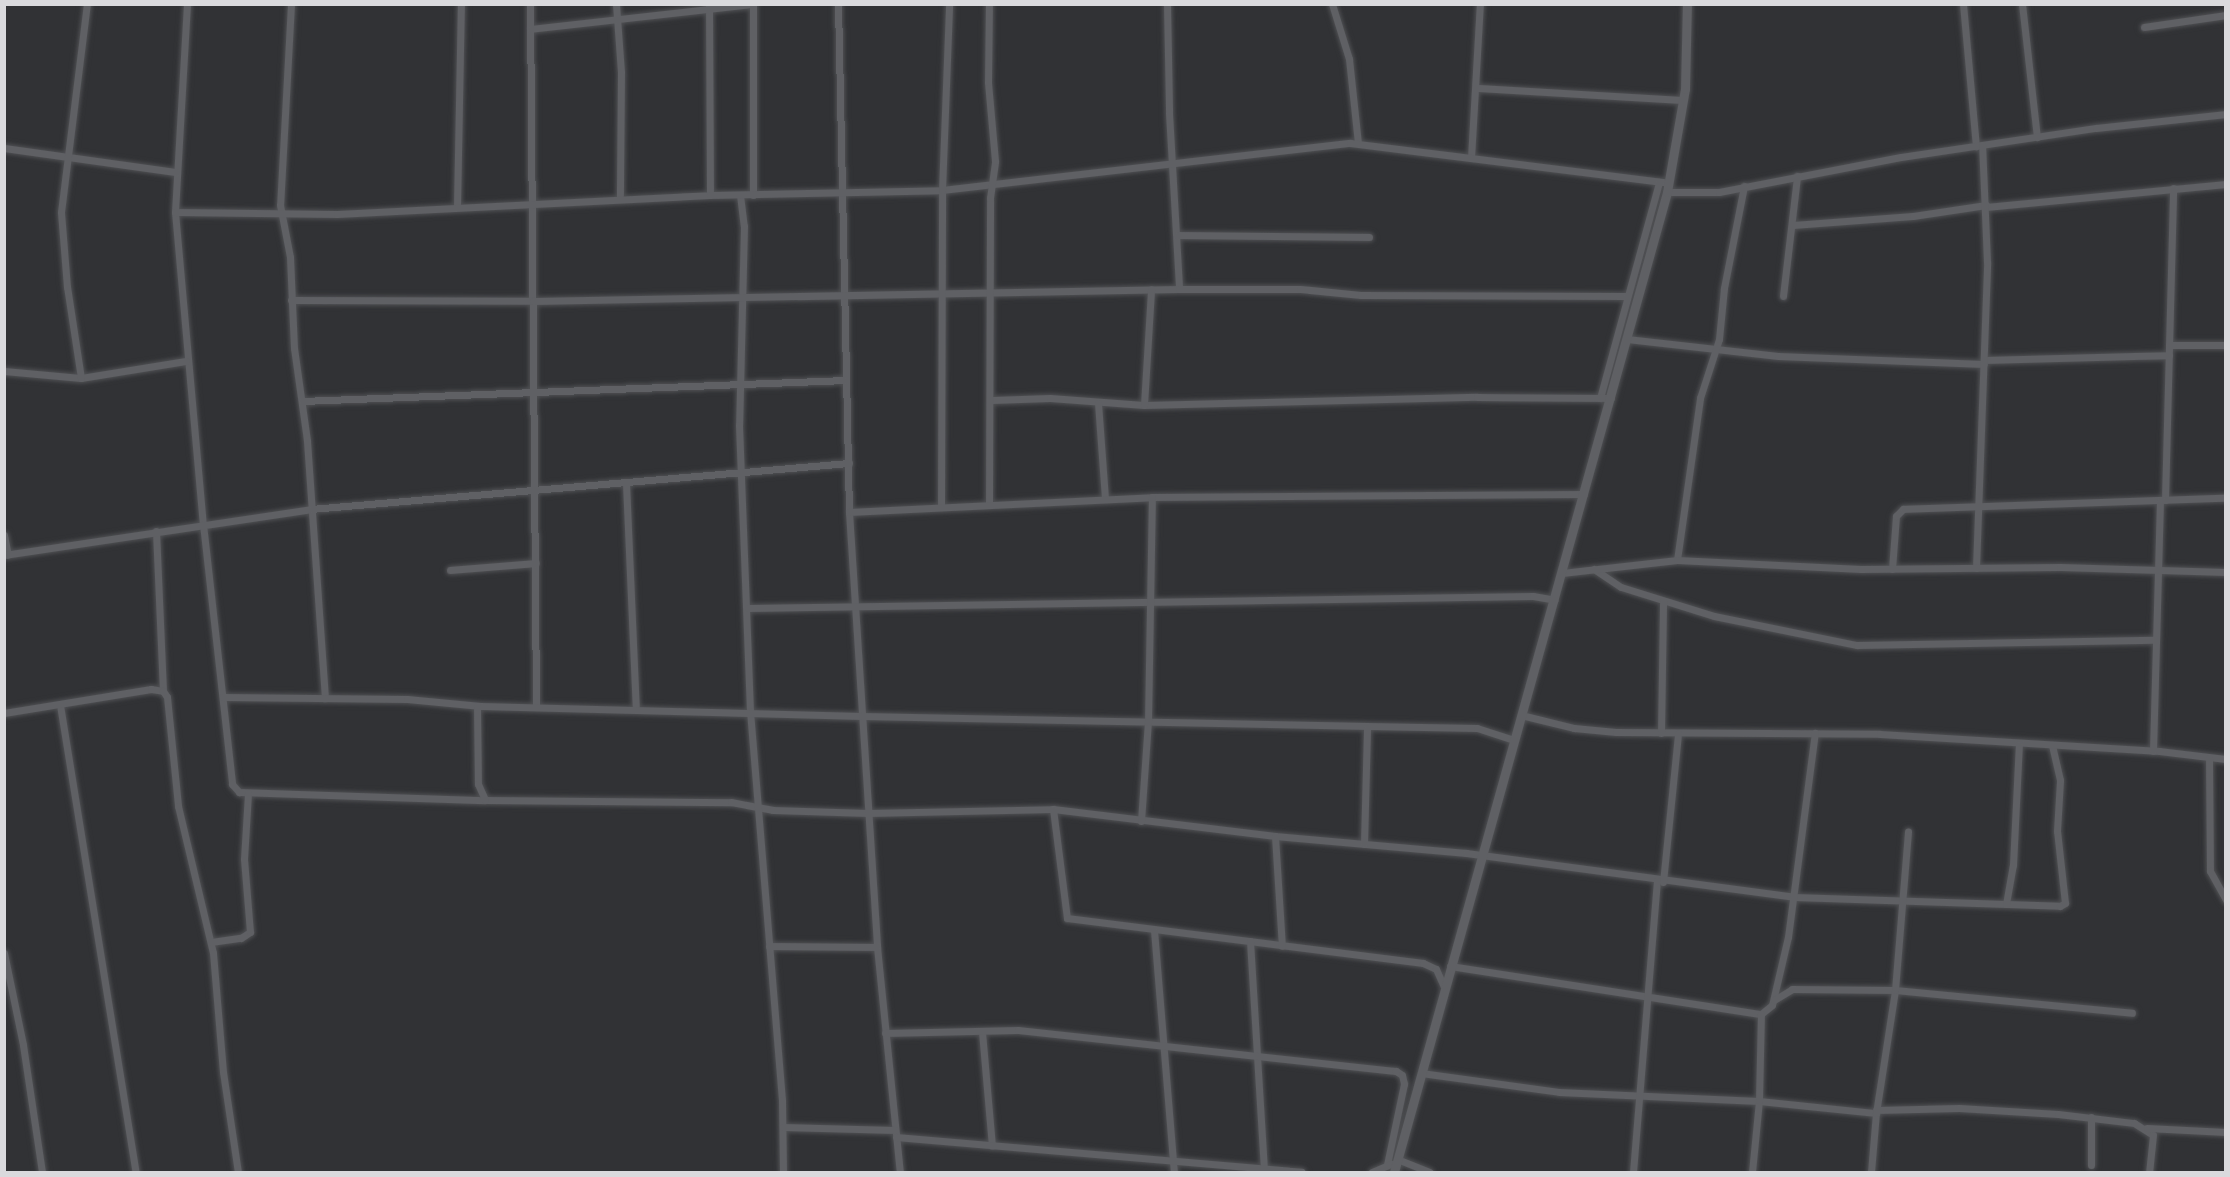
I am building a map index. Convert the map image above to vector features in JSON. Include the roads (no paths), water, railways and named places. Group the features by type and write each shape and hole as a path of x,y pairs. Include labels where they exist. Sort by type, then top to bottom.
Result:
{"street":[{"path":"81,378 62,231 66,157 87,4"},
{"path":"187,4 175,172 175,212 186,361 203,524 232,784 236,791 485,800 731,802 756,807 868,813 1053,809 1275,836 1483,856 1794,897 1903,902 2065,903 2057,831 2060,780 2052,746"},
{"path":"291,4 282,215 288,234 291,300 302,401 325,698"},
{"path":"457,207 461,4"},
{"path":"530,4 531,203 537,489 536,707"},
{"path":"616,4 621,72 620,199"},
{"path":"530,29 709,6 753,4 753,195"},
{"path":"838,4 849,512 877,947 900,1173"},
{"path":"941,507 942,190 949,4"},
{"path":"989,4 988,82 995,161 991,187 992,400 989,505"},
{"path":"1167,4 1179,289"},
{"path":"1332,4 1349,59 1358,143"},
{"path":"1471,158 1478,88 1480,4"},
{"path":"1394,1165 1627,339 1665,186 1683,100 1687,4"},
{"path":"1963,4 1986,206 1984,362 1976,568"},
{"path":"2022,4 2037,137"},
{"path":"709,6 710,195"},
{"path":"2144,27 2226,15"},
{"path":"1478,88 1683,100"},
{"path":"175,212 282,215 710,195 942,190 991,187 1358,143 1706,193 1979,145 2226,114"},
{"path":"4,148 175,172"},
{"path":"1783,296 1797,176"},
{"path":"1793,225 1913,216 1986,206 2226,184"},
{"path":"1600,398 1626,296 1665,186"},
{"path":"1677,560 1700,398 1716,350 1744,186"},
{"path":"2153,751 2157,572 2169,355 2173,188"},
{"path":"740,195 744,226 740,470 748,608 750,711 783,1127 783,1173"},
{"path":"1178,235 1369,237"},
{"path":"291,300 533,301 1179,289 1300,289 1362,295 1626,296"},
{"path":"1144,405 1151,290"},
{"path":"1627,339 1716,350 1984,362 2169,355"},
{"path":"2169,345 2226,345"},
{"path":"4,371 81,378 186,361"},
{"path":"302,401 845,380"},
{"path":"992,400 1050,398 1144,405 1477,397 1611,398"},
{"path":"1098,403 1105,498"},
{"path":"4,535 6,555 311,508 626,483 740,470 849,463"},
{"path":"626,483 636,710"},
{"path":"849,512 1105,498 1584,494"},
{"path":"1141,821 1148,722 1152,497"},
{"path":"1892,569 1896,516 1900,509 2226,498"},
{"path":"156,531 163,691 167,697 180,818 211,942 223,1072 238,1173"},
{"path":"1562,573 1677,560 1892,569 2226,572"},
{"path":"450,570 536,563"},
{"path":"1594,569 1621,587 1714,616 1857,645 2156,640"},
{"path":"748,608 1150,601 1351,602 1533,596 1555,600"},
{"path":"1661,733 1664,601"},
{"path":"4,713 142,690 163,691"},
{"path":"223,697 407,699 477,706 750,711 862,716 1367,728 1477,728 1515,740"},
{"path":"60,705 136,1173"},
{"path":"477,706 478,784 485,800"},
{"path":"1521,715 1574,728 1678,734 1815,733 2153,751 2209,759 2226,759"},
{"path":"1364,844 1367,728"},
{"path":"1774,1000 1794,897 1815,733"},
{"path":"1633,1173 1641,1099 1645,999 1678,734"},
{"path":"2006,904 2013,865 2019,744"},
{"path":"2209,759 2210,871 2226,900"},
{"path":"211,942 242,939 250,932 244,859 248,793"},
{"path":"1053,809 1066,916 1154,930 1429,965 1436,969 1445,989"},
{"path":"1871,1173 1876,1112 1895,990 1908,832"},
{"path":"1275,836 1282,946"},
{"path":"1154,930 1174,1173"},
{"path":"1250,941 1264,1169"},
{"path":"769,946 877,947"},
{"path":"4,953 23,1045 42,1173"},
{"path":"1450,966 1645,999 1761,1014"},
{"path":"1752,1173 1759,1101 1761,1014 1774,1000 1792,990 1895,990 2132,1013"},
{"path":"885,1033 1018,1030 1400,1073 1404,1084 1394,1165"},
{"path":"982,1032 992,1146"},
{"path":"1421,1073 1641,1099 1759,1101 1876,1112 1959,1108 2091,1117 2145,1128 2226,1132"},
{"path":"2091,1117 2091,1165"},
{"path":"783,1127 895,1133 992,1146 1173,1160 1301,1173"},
{"path":"2145,1128 2155,1139 2149,1173"},
{"path":"1372,1173 1394,1165 1429,1173"}]}
